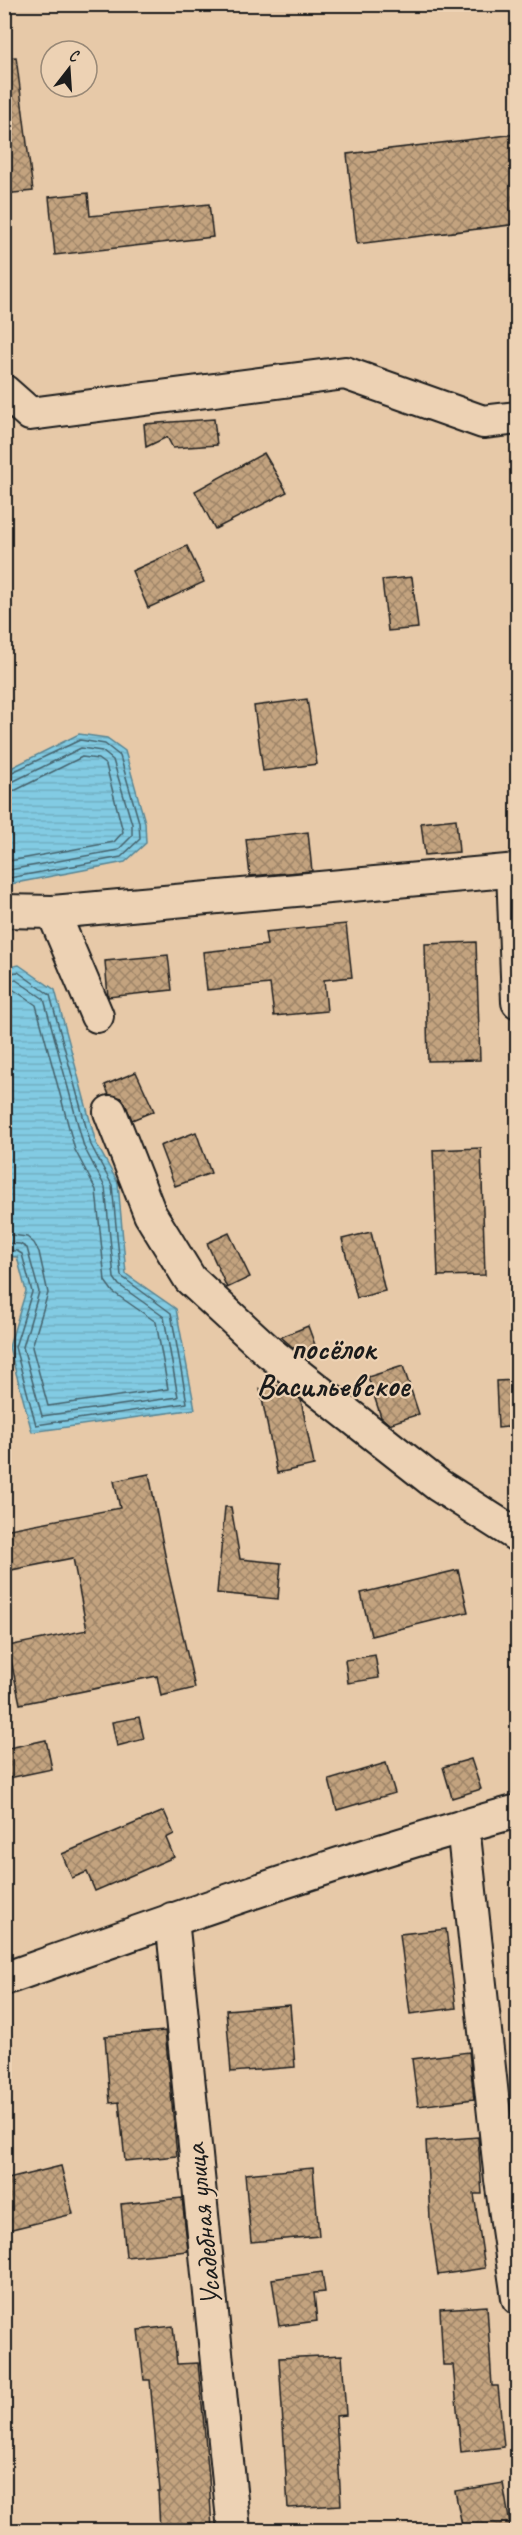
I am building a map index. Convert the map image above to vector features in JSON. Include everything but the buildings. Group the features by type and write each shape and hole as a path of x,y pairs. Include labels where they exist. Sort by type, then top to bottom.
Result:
{"street":[{"path":"4,391 30,414 345,373 483,422 518,418"},
{"path":"4,911 53,912 515,870 518,1002"},
{"path":"53,912 97,1016"},
{"path":"110,1112 150,1214 190,1279 269,1352 438,1485 518,1536"},
{"path":"4,1979 172,1919 518,1811"},
{"path":"464,1826 501,2180 518,2298"},
{"name":"Усадебная улица","path":"172,1919 234,2530"}],"water":[{"path":"79,734 107,738 125,751 145,822 146,843 125,862 5,885 5,771"},
{"path":"19,965 55,990 96,1143 118,1183 126,1274 176,1309 195,1409 32,1432 9,1347 26,1291 17,1257 4,1256 4,968"}],"district":[{"name":"посёлок Васильевское","path":"333,1366"}]}
